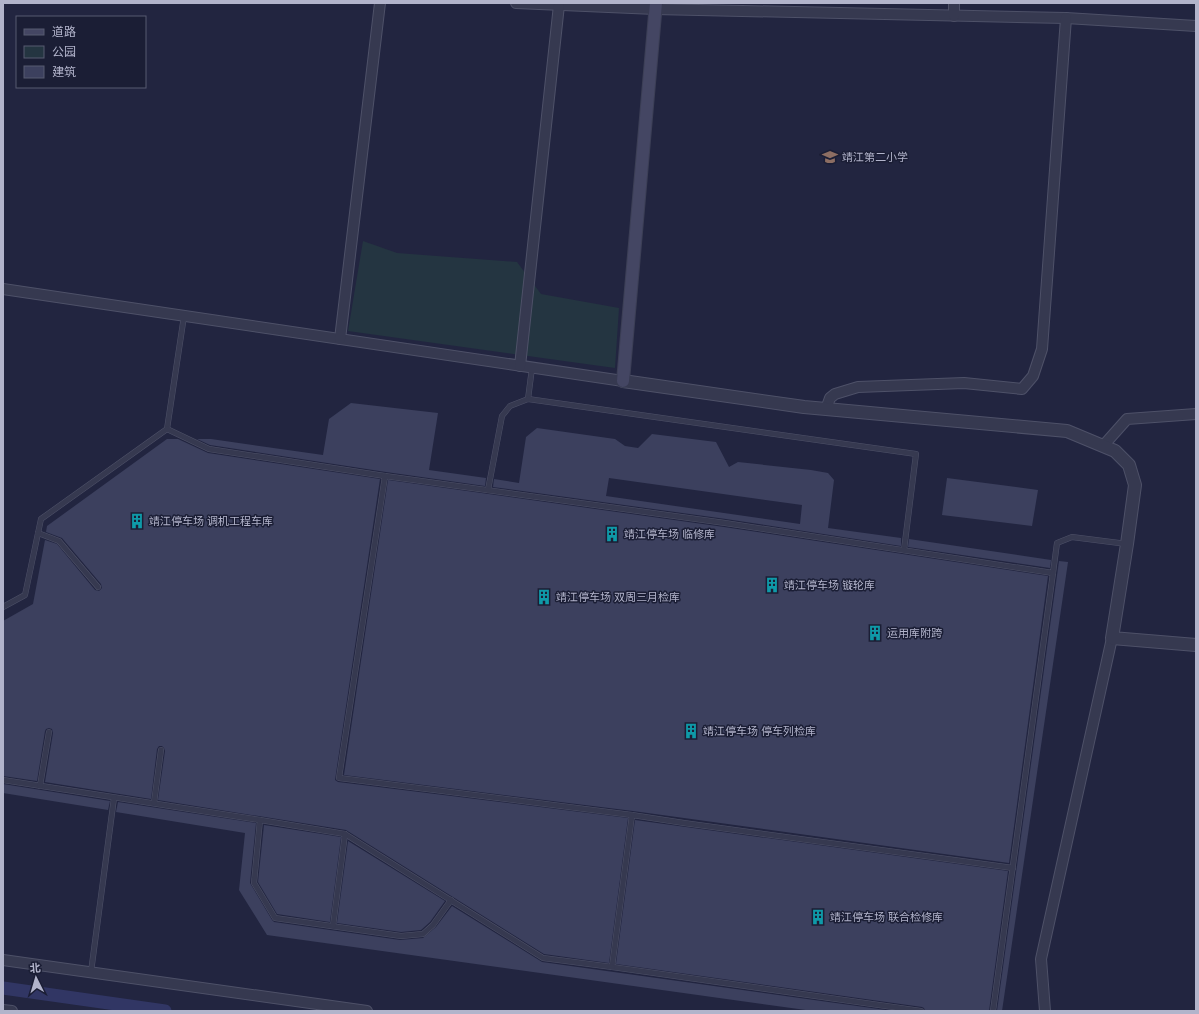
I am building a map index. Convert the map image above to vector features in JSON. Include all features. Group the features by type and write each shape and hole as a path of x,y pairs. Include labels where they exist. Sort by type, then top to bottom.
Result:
{"main road":[{"path":"623,381 655,6"}],"street":[{"path":"340,339 380,3"},
{"path":"516,3 1066,18 1196,26"},
{"path":"954,3 954,16"},
{"path":"520,366 559,5"},
{"path":"826,409 830,398 835,394 858,387 964,383 1022,388 1033,376 1042,349 1066,18"},
{"path":"3,289 804,407 1066,431 1116,451 1129,465 1135,485 1112,638 1041,959 1045,1011"},
{"path":"1103,446 1127,419 1196,414"},
{"path":"1112,638 1196,645"},
{"path":"3,960 368,1011"},
{"path":"3,1010 12,1011"}],"lane":[{"path":"3,607 25,595 41,519 167,429 184,316"},
{"path":"528,399 532,368"},
{"path":"488,490 502,416 510,406 528,399 916,454 904,550"},
{"path":"167,429 210,449 385,476 709,521 1053,573"},
{"path":"385,476 339,778 632,815 1014,868"},
{"path":"38,533 59,540 98,587"},
{"path":"993,1011 1014,868 1057,543 1072,537 1127,544"},
{"path":"40,786 48,732"},
{"path":"154,803 161,750"},
{"path":"3,780 345,834 543,958 921,1011"},
{"path":"91,972 114,798"},
{"path":"612,967 632,815"},
{"path":"260,820 254,883 275,918 401,936 423,934 433,924 451,900"},
{"path":"333,926 345,834"}],"green space":[{"path":"363,241 397,253 517,262 541,294 619,308 615,368 348,331"}],"building":[{"path":"351,403 438,413 429,470 486,478 485,486 210,445 197,439 211,439 323,455 329,419"},
{"path":"537,428 615,439 625,446 638,448 652,434 716,442 729,467 738,462 828,473 834,480 828,528 901,538 901,546 726,519 493,487 494,479 519,483 526,437","holes":["609,478 802,505 800,524 606,496"]},
{"path":"167,439 178,439 208,453 380,479 335,780 338,782 628,818 609,963 544,954 346,830 158,800 165,751 162,746 159,746 157,749 151,799 45,782 53,733 52,729 49,728 45,731 37,781 3,776 3,621 33,604 45,540 57,544 95,590 99,591 102,588 101,584 62,538 46,532 47,526"},
{"path":"947,478 1038,490 1032,526 942,515"},
{"path":"388,480 724,527 1048,576 1009,863 633,811 344,775"},
{"path":"909,539 1051,560 1050,568 908,547"},
{"path":"1059,561 1068,562 1002,1011 997,1011"},
{"path":"3,784 110,801 108,810 3,793"},
{"path":"118,802 256,823 250,883 274,922 400,940 423,938 436,927 452,906 542,962 893,1011 813,1011 267,935 239,890 245,833 116,812"},
{"name":"靖江停车场 联合检修库","path":"635,820 1008,871 989,1011 925,1011 922,1007 616,964"},
{"path":"264,825 341,837 330,922 277,914 258,882"},
{"path":"348,841 445,901 430,922 421,930 401,932 337,923"}],"waterway":[{"path":"3,988 165,1011"}],"place":[{"name":"靖江第二小学","path":"830,157"},
{"name":"靖江停车场 调机工程车库","path":"137,521"},
{"name":"靖江停车场 临修库","path":"612,534"},
{"name":"靖江停车场 镟轮库","path":"772,585"},
{"name":"靖江停车场 双周三月检库","path":"544,597"},
{"name":"运用库附跨","path":"875,633"},
{"name":"靖江停车场 停车列检库","path":"691,731"},
{"name":"靖江停车场 联合检修库","path":"818,917"}]}
